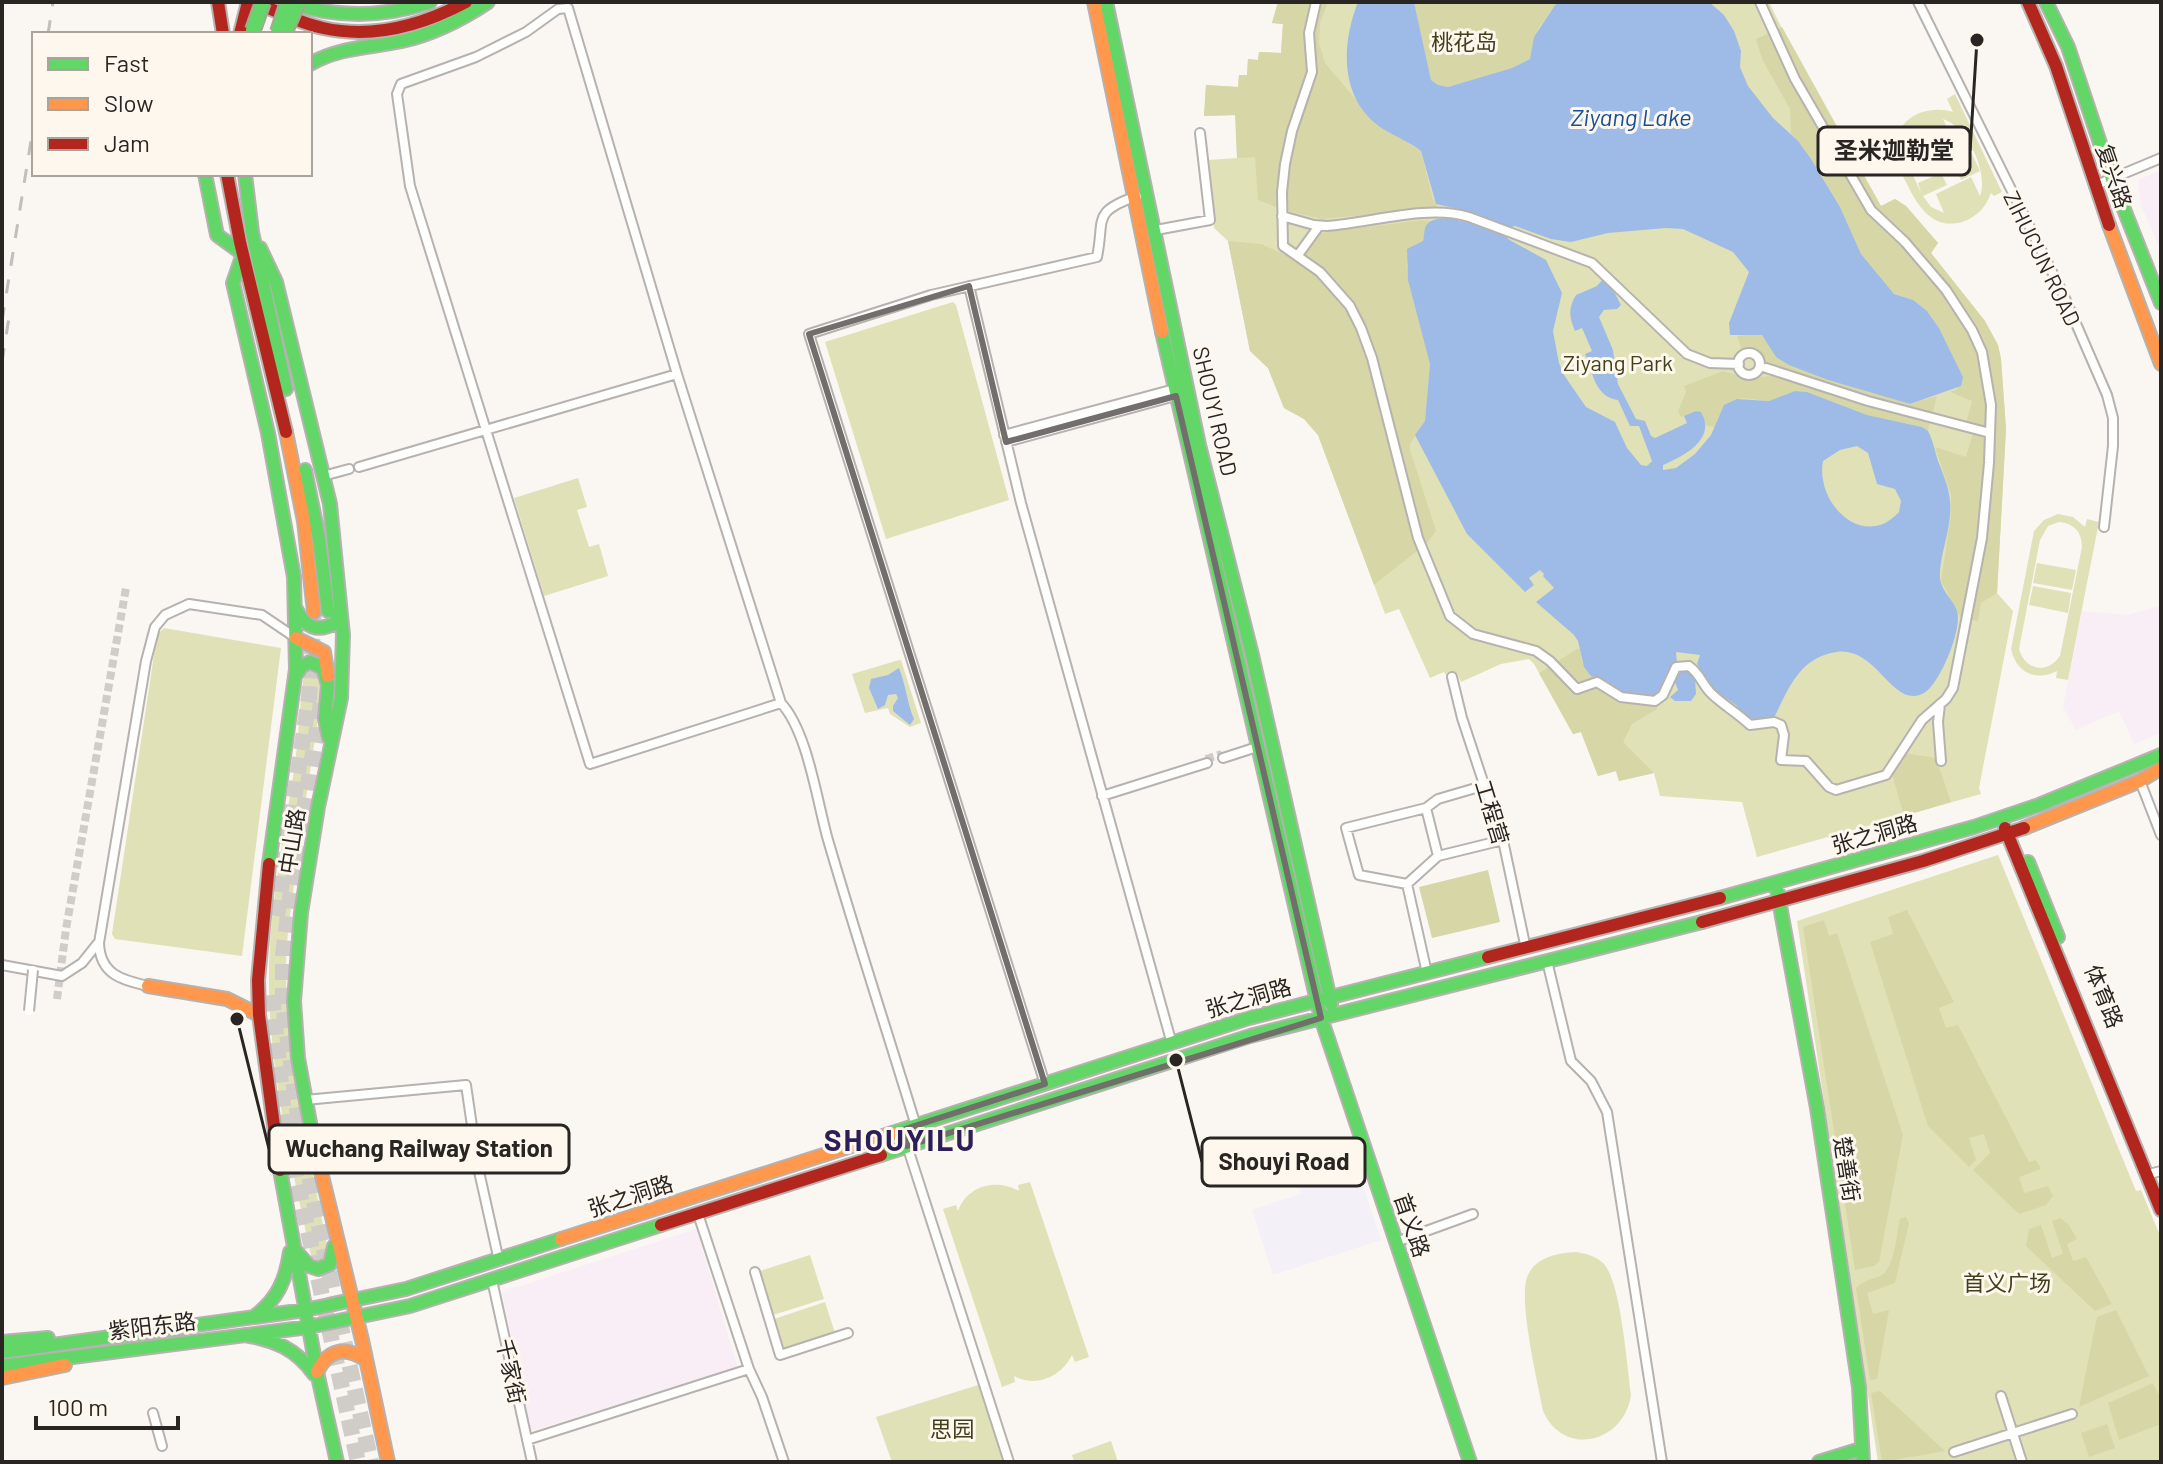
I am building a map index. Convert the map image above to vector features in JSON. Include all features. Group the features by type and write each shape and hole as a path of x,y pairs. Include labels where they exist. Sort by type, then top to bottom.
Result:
{"main road":[{"path":"218,2 223,32"},
{"path":"247,31 248,2"},
{"path":"254,2 323,27 353,31 406,26 466,2"},
{"path":"247,31 263,2"},
{"path":"280,32 287,2 320,12 363,16 387,15 430,2"},
{"path":"281,32 298,2"},
{"path":"312,63 327,53 345,48 400,42 432,32 488,2"},
{"name":"SHOUYI ROAD","path":"1094,2 1140,194 1156,230 1181,391 1252,655 1323,999"},
{"name":"SHOUYI ROAD","path":"1106,2 1140,194 1257,745 1323,999"},
{"name":"复兴路","path":"2028,2 2056,66 2094,186 2161,364"},
{"name":"复兴路","path":"2046,2 2076,68 2112,179 2161,303"},
{"path":"205,176 217,235 243,254"},
{"path":"227,176 231,204 298,490 313,576 335,623 320,631 311,629 303,623 295,605"},
{"path":"245,176 252,232 319,539 328,609"},
{"name":"中山路","path":"252,232 276,282 330,504 328,609 344,667 301,913 294,1001 304,1100 388,1462"},
{"name":"中山路","path":"243,254 233,283 283,506 294,577 296,638 295,676 263,908 259,1015 267,1094 293,1245 337,1462"},
{"path":"296,638 324,652 328,685 325,717 331,747"},
{"path":"295,676 304,662 311,660 323,669 328,685"},
{"name":"张之洞路","path":"305,1310 406,1289 499,1261 1249,1018 1776,884 2005,816 2161,755"},
{"name":"张之洞路","path":"309,1327 410,1306 1250,1036 1780,901 1923,861 2012,832 2140,781 2161,768"},
{"path":"2005,816 2161,1210"},
{"name":"体育路","path":"2012,832 2157,1172 2161,1193"},
{"name":"楚善街","path":"1776,884 1817,1108 1859,1387 1862,1455"},
{"path":"148,986 227,999 259,1015"},
{"name":"首义路","path":"1323,999 1396,1242 1470,1462"},
{"path":"293,1245 309,1266 325,1268 333,1259 333,1233"},
{"path":"255,1316 267,1309 279,1294 293,1245"},
{"name":"紫阳东路","path":"2,1352 305,1310"},
{"name":"紫阳东路","path":"2,1366 309,1327"},
{"path":"245,1335 269,1338 286,1345 306,1362 318,1379"},
{"path":"2,1342 107,1337"},
{"path":"318,1379 321,1360 335,1351 350,1350 366,1360"},
{"path":"2,1380 110,1352"},
{"path":"1819,1462 1862,1455"}],"street":[{"path":"1316,2 1309,33 1312,72 1292,131 1283,179 1283,248 1315,267 1333,285 1350,306 1361,328 1372,358 1418,538 1447,610 1465,629 1483,638 1536,651 1577,689 1597,682 1621,697 1655,701 1663,695 1676,667 1689,666 1701,675 1709,692 1739,713 1750,725 1774,722 1781,725 1784,735 1779,758 1783,761 1806,761 1833,790 1886,775 1922,720 1953,688 1982,538 1990,433 1988,384 1976,336 1946,290 1871,210 1795,79 1760,2"},
{"name":"ZIHUCUN ROAD","path":"1918,2 2064,296 2107,395 2113,418 2113,446 2104,527"},
{"path":"781,703 590,764 410,186 397,94 403,83 486,52 526,32 562,7 570,11 577,30 677,374 781,703 790,714 813,778 826,836 909,1128 907,1146 1009,1462"},
{"path":"1156,230 1210,220 1200,133"},
{"path":"2094,186 2161,158"},
{"path":"1045,1084 809,334 931,295 1097,257 1104,215 1113,206 1140,194"},
{"path":"1282,216 1319,226 1449,212 1483,222 1572,254 1596,266 1690,357 1710,363 1739,364"},
{"path":"1298,255 1319,226"},
{"path":"969,286 1005,438 1172,1044"},
{"path":"1750,353 1757,357 1760,366 1749,375 1741,370 1739,364 1742,356 1750,353"},
{"path":"1760,366 1853,397 1990,433"},
{"path":"359,467 677,374"},
{"path":"1005,438 1181,391"},
{"path":"323,476 349,469"},
{"path":"148,986 117,977 107,970 101,961 99,943 146,661 155,627 165,615 189,604 262,615 296,638"},
{"name":"工程营","path":"1452,677 1462,718 1503,840 1526,949"},
{"path":"1940,704 1941,761"},
{"path":"1223,756 1257,745"},
{"path":"1102,794 1206,761"},
{"path":"2140,781 2161,835"},
{"path":"1407,884 1359,875 1346,828 1426,808 1438,799 1486,785"},
{"path":"1426,808 1438,856"},
{"path":"1407,884 1438,856 1503,840"},
{"path":"1407,884 1427,973"},
{"path":"2,965 62,976 82,963 99,943"},
{"path":"1547,961 1571,1061 1591,1081 1607,1112 1662,1462"},
{"path":"29,1011 33,970"},
{"path":"304,1100 466,1085 478,1167 499,1261"},
{"path":"698,1214 749,1369 784,1462"},
{"path":"1396,1242 1473,1214"},
{"path":"755,1272 780,1355 848,1333"},
{"name":"千家街","path":"492,1280 532,1462"},
{"path":"527,1440 749,1369"},
{"path":"2001,1396 2022,1462"},
{"path":"153,1413 162,1446"},
{"path":"1954,1452 2072,1414"}],"highlighted area":[{"path":"969,286 1006,442 1176,396 1321,1018 907,1146 902,1130 1045,1084 809,334"}],"shaded area":[{"path":"2161,170 2161,251 2141,205 2138,180"},
{"path":"2161,606 2161,733 2134,744 2119,711 2076,730 2063,707 2082,611 2127,615"},
{"path":"1352,1152 1381,1240 1273,1275 1252,1210 1301,1194 1293,1171"},
{"path":"696,1229 738,1368 531,1431 502,1292"}],"green space":[{"name":"Ziyang Park","path":"1278,2 1769,2 1794,53 1881,206 1895,199 1906,206 1938,243 1931,253 1985,321 1998,345 2006,429 1997,593 2013,611 1979,788 1981,794 1757,857 1742,802 1660,796 1654,773 1619,781 1616,771 1598,776 1581,732 1573,734 1529,659 1501,664 1461,682 1457,673 1447,677 1444,672 1430,678 1399,609 1385,614 1318,435 1304,419 1284,408 1268,368 1250,351 1228,241 1214,228 1209,160 1237,158 1236,115 1204,116 1206,85 1238,87 1239,75 1247,75 1248,59 1258,60 1259,52 1281,53 1283,24 1272,23"},
{"path":"1278,2 1328,2 1320,23 1319,43 1325,63 1374,121 1421,151 1433,200 1438,206 1322,219 1258,200 1255,157 1237,158 1235,115 1204,116 1206,85 1238,87 1239,75 1247,75 1248,59 1258,60 1259,52 1281,53 1283,24 1272,23"},
{"name":"桃花岛","path":"1414,2 1557,2 1538,29 1530,59 1512,68 1448,87 1431,80"},
{"path":"1782,27 1881,206 1895,199 1906,206 1938,243 1931,253 1985,321 1998,345 2006,429 1997,593 1981,603 1978,621 1961,618 1941,581 1951,495 1935,447 1966,457 1975,426 1966,423 1972,401 1950,392 1956,390 1963,377 1939,328 1928,312 1913,300 1894,294 1861,254 1840,207 1791,134 1790,109 1762,59 1756,39"},
{"path":"1955,94 2002,192 1994,196 1991,193 1984,207 1976,214 1952,224 1935,220 1922,208 1901,172 1895,149 1900,129 1914,116 1933,110 1953,112 1947,99","holes":["1943,119 1952,123 1968,140 1974,152 1982,186 1980,196 1971,177 1936,194 1944,213 1931,207 1923,196 1947,185 1941,173 1918,183 1921,193 1905,158 1907,137 1917,155 1952,138"]},
{"path":"1963,135 1980,171 1961,180 1944,145"},
{"path":"1421,220 1435,221 1425,228 1423,241 1414,247 1406,265 1430,364 1425,421 1410,444 1410,450 1436,531 1427,543 1374,585 1318,435 1304,419 1284,408 1268,368 1250,351 1228,241 1261,244 1299,261 1320,233"},
{"path":"953,302 1009,500 886,539 825,342"},
{"path":"1759,334 1767,339 1776,357 1828,380 1910,404 1937,396 1932,415 1814,380 1768,363 1756,351 1742,350 1737,336"},
{"path":"1723,371 1748,378 1772,376 1930,422 1928,431 1867,415 1807,392 1795,391 1769,401 1741,398 1718,417 1715,427 1707,426 1698,411 1681,417 1678,411 1686,392 1684,386"},
{"path":"578,478 587,507 577,510 589,547 599,544 608,576 544,596 514,498"},
{"path":"2058,514 2073,517 2085,527 2087,519 2099,522 2068,680 2056,678 2057,671 2041,675 2028,673 2017,664 2011,649 2034,531 2044,520","holes":["2059,522 2076,529 2082,547 2060,656 2049,666 2037,668 2026,662 2019,649 2040,540 2048,526"]},
{"path":"2037,563 2076,570 2072,590 2033,583"},
{"path":"2033,586 2071,593 2068,613 2029,605"},
{"path":"164,628 281,648 242,956 115,939 112,934 157,635"},
{"path":"1580,649 1582,662 1597,679 1657,696 1657,709 1632,724 1623,742 1654,773 1619,781 1616,771 1598,776 1581,732 1573,734 1539,673"},
{"path":"901,660 921,723 910,727 890,714 888,708 865,713 852,674"},
{"path":"305,667 320,669 322,688 288,932 287,1003 307,1147 329,1255 322,1265 312,1260 289,1150 276,1076 269,1002 272,914 295,764"},
{"path":"1904,753 1936,758 1951,802 1904,816 1892,774"},
{"name":"首义广场","path":"1998,855 2136,1191 2141,1190 2161,1238 2161,1462 1878,1462 1797,921"},
{"path":"1488,870 1500,922 1432,938 1419,887"},
{"path":"1907,910 1954,1002 1939,1008 1946,1028 1958,1025 2029,1162 2036,1160 2041,1169 2019,1177 2024,1193 2048,1186 2053,1196 2046,1205 2019,1214 1973,1170 1990,1153 1984,1134 1969,1138 1976,1160 1969,1167 1928,1126 1870,942 1893,934 1888,917"},
{"path":"1824,920 1829,936 1837,933 1903,1135 1879,1262 1855,1270 1803,927"},
{"path":"1030,1182 1089,1357 1075,1362 1072,1355 1061,1369 1047,1378 1031,1381 1014,1376 1015,1382 1002,1387 943,1209 956,1205 958,1211 968,1195 984,1186 1001,1185 1019,1191 1018,1185"},
{"path":"1906,1217 1909,1223 1895,1283 1867,1293 1873,1314 1889,1310 1877,1379 1870,1380 1856,1288 1885,1272 1892,1259 1900,1219"},
{"path":"2060,1218 2069,1225 2077,1239 2067,1244 2073,1261 2086,1257 2112,1304 2095,1311 2026,1246 2029,1229 2041,1225 2052,1258 2063,1254 2052,1221"},
{"path":"1576,1252 1598,1259 1610,1274 1619,1306 1631,1395 1626,1411 1617,1424 1606,1434 1592,1439 1565,1435 1553,1426 1543,1411 1525,1302 1528,1275 1536,1264 1548,1257"},
{"path":"810,1255 824,1299 773,1315 760,1271"},
{"path":"825,1302 835,1333 784,1350 774,1319"},
{"path":"2116,1310 2149,1376 2079,1407 2097,1317"},
{"path":"2153,1383 2161,1399 2161,1424 2119,1440 2108,1403"},
{"name":"思园","path":"978,1385 1006,1462 892,1462 876,1417"},
{"path":"1880,1391 1945,1451 1882,1462 1871,1393"},
{"path":"2107,1424 2115,1448 2089,1457 2081,1433"},
{"path":"1111,1441 1118,1462 1074,1462 1072,1455"}],"water":[{"name":"Ziyang Lake","path":"1358,2 1414,2 1431,80 1448,87 1512,68 1530,59 1534,37 1557,2 1709,2 1724,15 1741,51 1740,67 1748,86 1811,159 1840,207 1861,254 1894,294 1913,300 1927,311 1963,377 1961,386 1910,404 1789,365 1776,357 1762,335 1730,335 1729,323 1749,272 1733,252 1683,229 1608,233 1571,242 1551,239 1515,226 1509,228 1506,235 1546,260 1562,293 1553,331 1564,375 1586,407 1615,422 1627,448 1641,465 1647,466 1652,461 1639,426 1630,426 1618,400 1610,398 1600,389 1585,354 1592,351 1582,328 1575,331 1571,317 1576,295 1597,286 1603,279 1610,284 1621,305 1617,309 1604,310 1599,317 1613,350 1618,384 1636,419 1645,421 1651,436 1655,438 1687,423 1684,416 1696,411 1701,412 1705,422 1702,438 1696,445 1663,465 1663,470 1676,468 1695,454 1711,435 1724,405 1737,399 1769,401 1795,391 1807,392 1867,415 1928,431 1950,497 1950,520 1940,579 1958,619 1943,668 1930,688 1912,696 1902,693 1860,656 1847,652 1831,653 1814,660 1800,672 1773,720 1751,722 1736,705 1711,688 1697,664 1700,655 1676,652 1677,662 1670,667 1658,695 1645,698 1622,695 1608,682 1591,676 1584,667 1574,635 1536,602 1554,588 1544,574 1540,570 1529,578 1534,585 1525,592 1467,534 1415,435 1425,421 1430,364 1408,280 1407,249 1423,241 1425,228 1435,220 1451,219 1481,225 1484,219 1436,204 1421,151 1383,129 1358,103 1348,71 1352,19","holes":["1857,446 1868,453 1877,484 1895,489 1901,501 1899,512 1885,523 1871,527 1857,524 1834,506 1823,477 1823,461 1840,450"]},
{"path":"899,668 914,719 910,725 893,711 898,698 896,694 888,695 885,705 878,709 869,688 871,679 888,675"},
{"path":"1682,670 1688,670 1695,677 1696,694 1691,701 1675,701 1670,697 1678,690 1674,680"}],"tunnel":[{"path":"57,999 66,929 126,588"},
{"path":"277,916 309,697 314,612"},
{"path":"321,703 290,898 283,955 283,1003 299,1124 371,1462"},
{"path":"1206,759 1222,754"},
{"path":"272,995 285,1125 358,1462"}],"railway":[{"path":"48,32 53,2"},
{"path":"2,321 32,134"},
{"path":"2,362 10,311"}],"traffic: fast":[{"path":"253,30 263,2"},
{"path":"287,2 323,11 358,14 394,11 430,2"},
{"path":"278,32 288,2"},
{"path":"285,32 298,2"},
{"path":"312,63 344,51 425,34 488,2"},
{"path":"1106,2 1199,445 1252,655 1331,1004"},
{"path":"2046,2 2068,47 2112,179 2161,303"},
{"path":"205,176 217,235 243,254 233,283 268,433 294,577 296,669 269,864"},
{"path":"245,176 252,232 286,389"},
{"path":"260,248 276,282 330,504 343,635 341,698 318,807 301,913 294,1001 298,1058 313,1139"},
{"path":"1162,332 1321,1018 1470,1462"},
{"path":"305,470 319,539 328,611"},
{"path":"296,609 303,620 317,628 335,623 340,609"},
{"path":"295,676 302,666 310,662 323,668 328,685 325,719 329,738"},
{"path":"1720,898 1974,827 2039,805 2161,755"},
{"path":"2028,862 2058,937"},
{"path":"1776,884 1817,1108 1859,1387 1863,1462"},
{"path":"881,1155 1250,1036 1702,922"},
{"path":"892,1133 1249,1018 1488,957"},
{"path":"280,1170 337,1462"},
{"path":"2,1366 309,1327 410,1306 661,1225"},
{"path":"2,1352 305,1310 406,1289 561,1239"},
{"path":"295,1250 309,1266 318,1269 330,1264 334,1246"},
{"path":"255,1316 270,1303 280,1288 290,1252"},
{"path":"245,1335 284,1347 300,1358 314,1374"},
{"path":"2,1342 48,1338"},
{"path":"1819,1462 1861,1449"}],"traffic: slow":[{"path":"1094,2 1162,332"},
{"path":"2109,225 2161,364"},
{"path":"286,432 304,521 314,612"},
{"path":"296,638 324,652 328,676"},
{"path":"2024,828 2140,781 2161,768"},
{"path":"148,986 227,999 259,1015"},
{"path":"561,1239 892,1133"},
{"path":"313,1139 388,1462"},
{"path":"317,1372 326,1358 338,1352 351,1353 366,1360"},
{"path":"2,1378 65,1365"}],"traffic: jam":[{"path":"218,2 223,32"},
{"path":"240,32 248,2"},
{"path":"254,2 314,26 360,32 415,23 466,2"},
{"path":"2028,2 2056,66 2109,225"},
{"path":"227,176 240,242 286,432"},
{"path":"2005,828 2161,1210"},
{"path":"1702,922 1923,861 2024,828"},
{"path":"269,864 258,980 259,1015 280,1170"},
{"path":"1488,957 1720,898"},
{"path":"661,1225 881,1155"}],"place":[{"name":"圣米迦勒堂","path":"1977,40"},
{"name":"Wuchang Railway Station","path":"237,1019"},
{"name":"Shouyi Road","path":"1176,1060"}],"district":[{"name":"SHOUYILU","path":"900,1139"}]}
